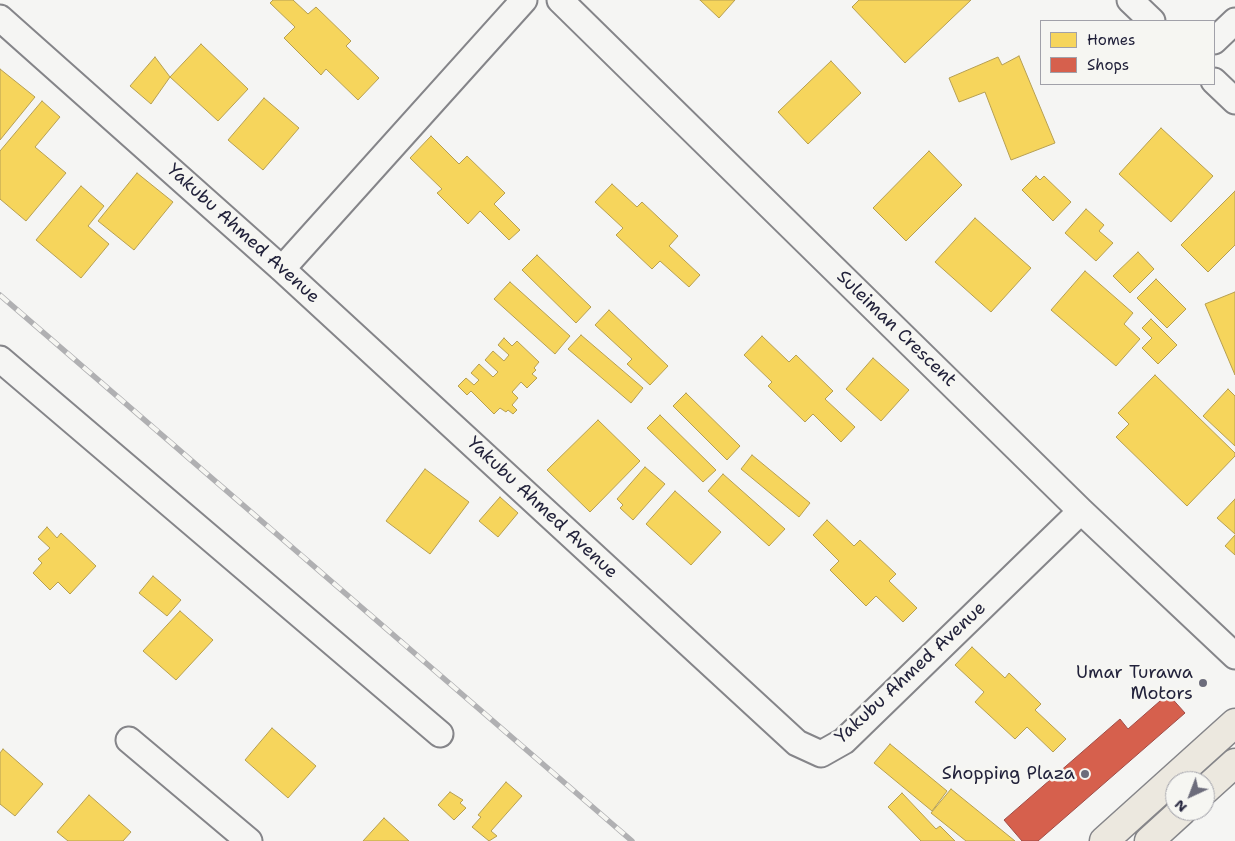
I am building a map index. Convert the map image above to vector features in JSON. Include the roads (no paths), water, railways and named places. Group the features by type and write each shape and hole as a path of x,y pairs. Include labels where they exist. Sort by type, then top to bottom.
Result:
{"main road":[{"path":"1104,841 1235,723"},
{"path":"1215,781 1235,763"},
{"path":"1149,841 1171,821"}],"street":[{"path":"282,269 524,0"},
{"name":"Suleiman Crescent","path":"560,0 1082,511 1235,656"},
{"path":"1130,0 1151,20"},
{"name":"Yakubu Ahmed Avenue","path":"0,18 282,269 797,743 821,754 844,741 1082,511"},
{"path":"1215,40 1235,21"},
{"path":"1215,82 1235,101"},
{"path":"0,359 440,734"},
{"path":"130,740 249,841"}],"railway":[{"path":"0,295 632,841"}],"place":[{"name":"Umar Turawa Motors","path":"1203,683"},
{"name":"Shopping Plaza","path":"1085,774"}]}
